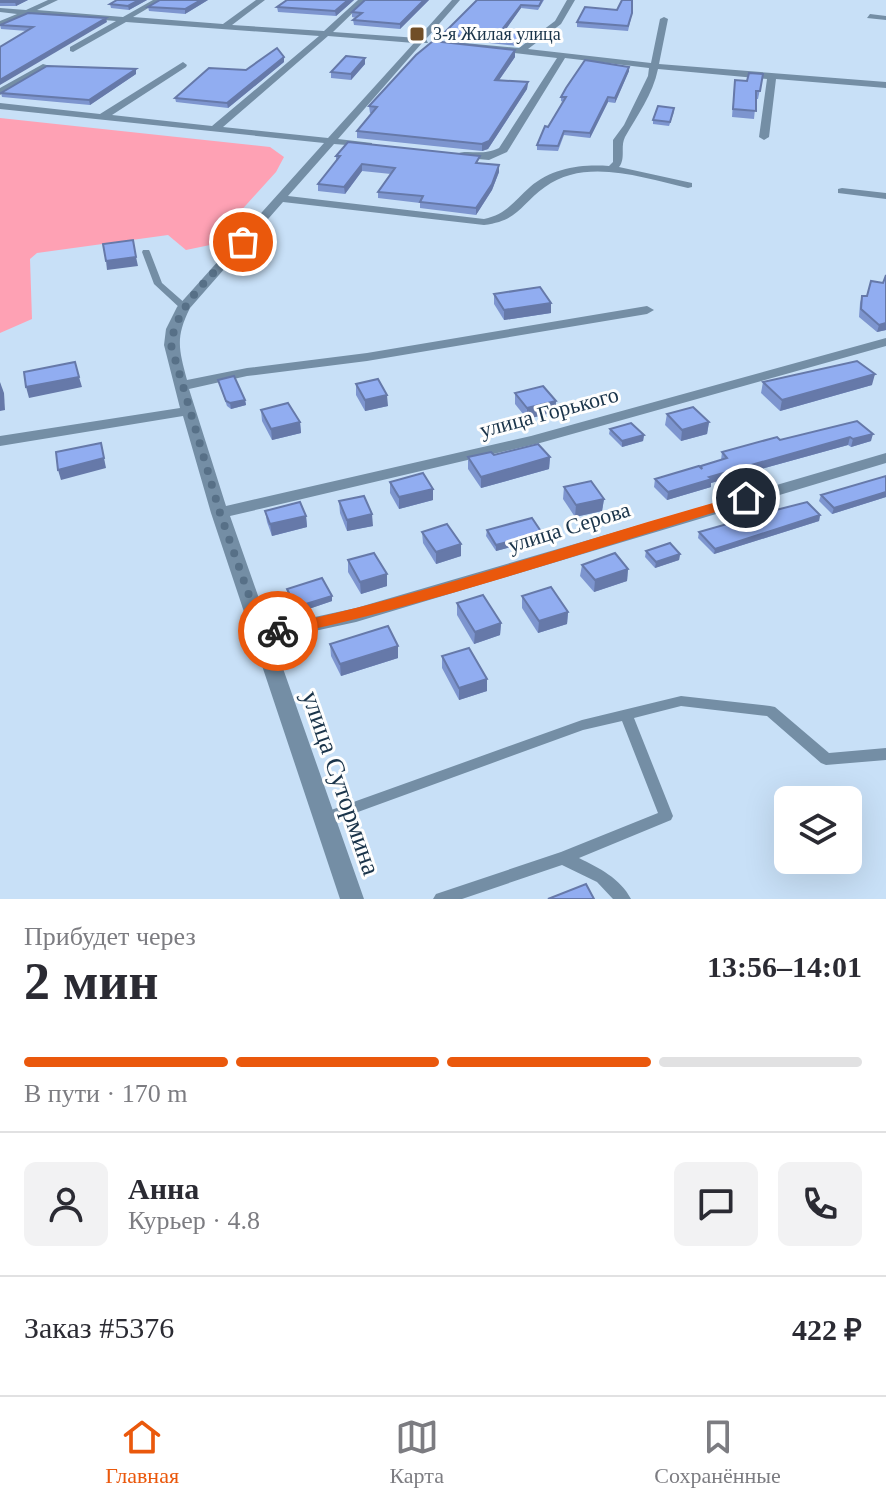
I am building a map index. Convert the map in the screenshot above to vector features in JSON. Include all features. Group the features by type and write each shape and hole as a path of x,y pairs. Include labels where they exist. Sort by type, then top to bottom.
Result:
{"street":[{"path":"0,24 54,0"},
{"path":"73,49 158,0"},
{"path":"225,26 261,0"},
{"path":"215,128 362,0"},
{"path":"184,307 282,199 417,40 456,0"},
{"path":"521,51 558,22 571,0"},
{"path":"0,10 432,42"},
{"path":"870,16 886,18"},
{"path":"611,170 618,162 618,140 634,115 655,65 664,19"},
{"path":"447,43 772,77 886,85"},
{"path":"442,153 489,157 503,150 563,55"},
{"path":"102,117 183,65"},
{"path":"0,92 46,66"},
{"path":"764,137 772,77"},
{"path":"0,106 379,146"},
{"path":"282,199 468,222 494,222 510,217 541,184 552,177 577,171 611,170 688,185"},
{"path":"842,191 886,196"},
{"name":"улица Сутормина","path":"184,307 173,329 171,345 188,411 352,899"},
{"path":"181,386 247,372 367,357 647,310"},
{"name":"улица Горького","path":"220,513 534,440 886,342"},
{"path":"0,441 188,411"},
{"name":"улица Серова","path":"263,635 383,607 886,458"}],"lane":[{"path":"146,252 158,284 184,307"},
{"path":"325,818 582,725 681,701 770,711 826,759 886,754"},
{"path":"441,899 563,858 666,816 626,714"},
{"path":"563,858 602,877 623,899"}],"shaded area":[{"path":"0,118 270,147 284,157 276,172 210,245 186,250 168,235 37,253 30,259 32,319 0,333"}],"building":[{"path":"117,0 139,0 128,6 110,4"},
{"path":"160,0 201,0 185,9 148,7"},
{"path":"287,0 348,0 335,11 277,7"},
{"path":"365,0 424,0 400,24 353,20 362,13 352,12"},
{"path":"477,0 542,0 539,6 521,5 501,31 526,33 518,42 443,34"},
{"path":"622,0 632,0 628,26 577,22 585,7 617,10"},
{"path":"28,13 106,18 0,80 0,47 33,27 0,25"},
{"path":"433,41 515,50 495,80 528,82 489,141 482,144 357,131 377,107 369,106"},
{"path":"277,48 284,57 227,103 175,98 209,68 246,70"},
{"path":"346,56 365,58 351,74 331,72"},
{"path":"585,60 629,67 615,98 608,97 590,133 564,131 558,146 537,145 545,126 548,127 566,97 561,97 566,88"},
{"path":"47,66 136,69 89,100 1,93"},
{"path":"749,73 763,74 760,91 756,91 756,111 733,109 735,80 747,81"},
{"path":"658,106 674,108 670,122 653,120"},
{"path":"348,142 480,156 476,163 499,165 492,184 476,208 420,202 423,196 378,192 395,168 362,164 344,187 318,184"},
{"path":"133,240 136,257 106,261 103,244"},
{"path":"886,275 886,323 879,325 861,309 862,296 867,296 871,281 883,283"},
{"path":"540,287 551,303 504,310 494,294"},
{"path":"857,361 875,374 782,400 763,382"},
{"path":"75,362 79,377 26,387 24,372"},
{"path":"234,376 245,400 230,403 226,401 218,380"},
{"path":"378,379 387,395 365,400 356,384"},
{"path":"543,386 556,401 527,408 515,393"},
{"path":"288,403 300,422 271,429 261,410"},
{"path":"693,407 709,422 682,430 667,414"},
{"path":"857,421 873,434 850,437 709,477 712,479 668,492 655,479 699,466 702,469 701,466 727,458 722,452"},
{"path":"631,423 644,435 622,441 610,429"},
{"path":"101,443 104,458 58,470 56,452"},
{"path":"538,444 550,457 481,477 468,457 491,452 494,455"},
{"path":"423,473 433,489 399,497 390,482"},
{"path":"886,476 886,492 834,508 821,495"},
{"path":"591,481 604,499 576,505 564,487"},
{"path":"364,496 372,514 347,520 339,501"},
{"path":"300,502 306,516 270,524 265,511"},
{"path":"807,502 820,515 715,549 699,532 776,510"},
{"path":"532,518 542,533 496,545 487,530"},
{"path":"447,524 461,544 436,552 422,532"},
{"path":"670,543 680,554 656,562 646,551"},
{"path":"374,553 387,574 360,582 348,560"},
{"path":"615,553 628,569 595,580 582,565"},
{"path":"322,578 332,596 296,607 287,589"},
{"path":"551,587 568,612 539,621 522,596"},
{"path":"483,595 501,623 475,632 457,603"},
{"path":"388,626 398,646 340,664 330,644"},
{"path":"469,648 487,679 459,688 442,656"},
{"path":"586,884 594,899 548,899"}],"way so far":[{"path":"243,242 177,317 171,345 220,513 263,635 278,631"}],"place":[{"name":"3-я Жилая улица","path":"417,34"}],"route":[{"path":"278,631 356,615 746,498"}]}
